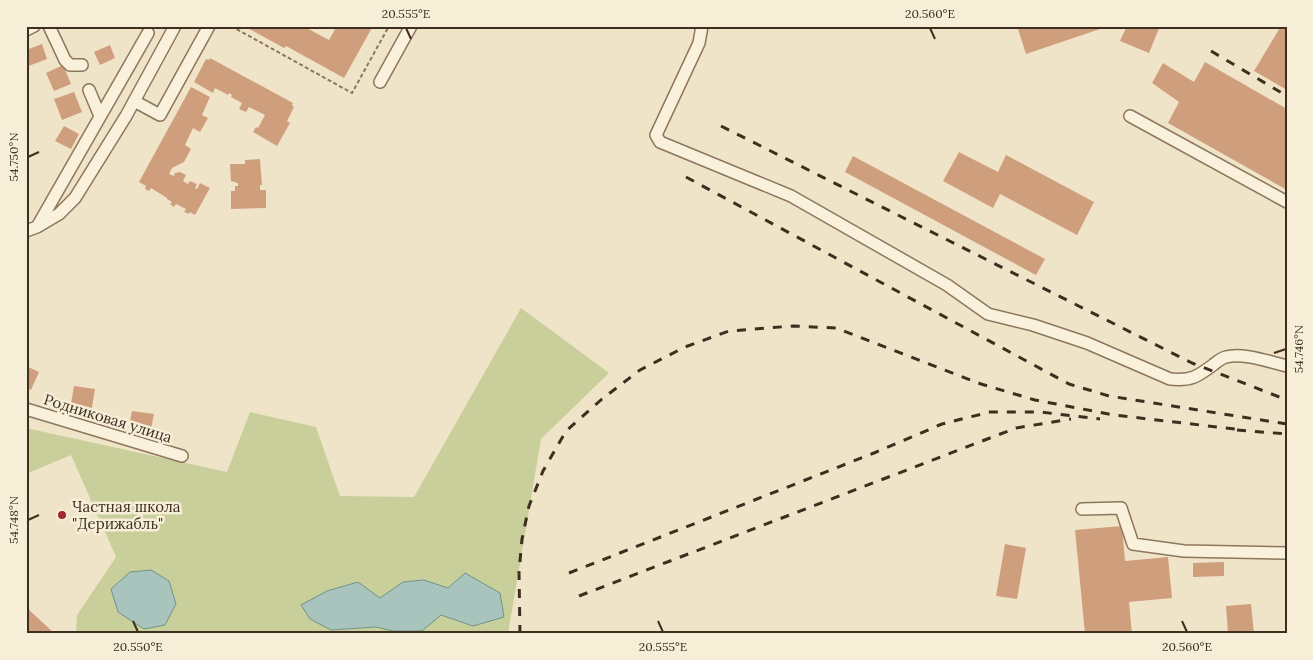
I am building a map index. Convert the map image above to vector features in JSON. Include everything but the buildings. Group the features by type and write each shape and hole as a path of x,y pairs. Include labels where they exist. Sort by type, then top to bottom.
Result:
{"street":[{"path":"26,30 34,26"},
{"path":"49,26 65,60 70,65 82,65"},
{"path":"32,229 59,214 75,198 134,101 175,26"},
{"path":"134,101 160,116 209,26"},
{"path":"380,82 410,26"},
{"path":"702,26 699,43 656,135 660,142 791,196 947,285 988,314 1087,343 1170,379 1195,378 1224,357 1234,355 1287,366"},
{"path":"32,229 148,34"},
{"path":"89,90 100,116"},
{"path":"1130,116 1287,202"},
{"name":"Родниковая улица","path":"26,409 182,456"},
{"path":"1082,509 1121,508 1133,544 1184,550 1287,553"}],"path":[{"path":"231,26 352,92 389,26"}],"green space":[{"path":"521,308 609,373 541,439 508,634 76,634 77,615 116,557 71,455 26,474 26,428 227,472 250,412 316,427 340,496 414,497"}],"water":[{"path":"151,570 169,581 176,604 165,625 144,629 118,612 111,589 130,572"},
{"path":"465,573 500,593 504,617 473,626 441,615 422,631 393,631 376,627 331,630 310,619 301,605 327,591 358,582 380,598 403,582 424,580 448,588"}],"railway":[{"path":"1211,51 1287,96"},
{"path":"721,126 1192,363 1287,400"},
{"path":"686,177 1069,384 1109,396 1287,424"},
{"path":"520,634 519,572 522,539 529,506 543,471 566,431 602,399 640,370 685,347 729,331 793,326 836,328 981,384 1035,400 1114,415 1243,430"},
{"path":"569,573 874,453 942,424 990,412 1040,412 1100,419"},
{"path":"579,596 1016,428 1071,419"},
{"path":"1237,430 1287,434"}],"place":[{"name":"Частная школа \"Дерижабль\"","path":"62,515"}]}
